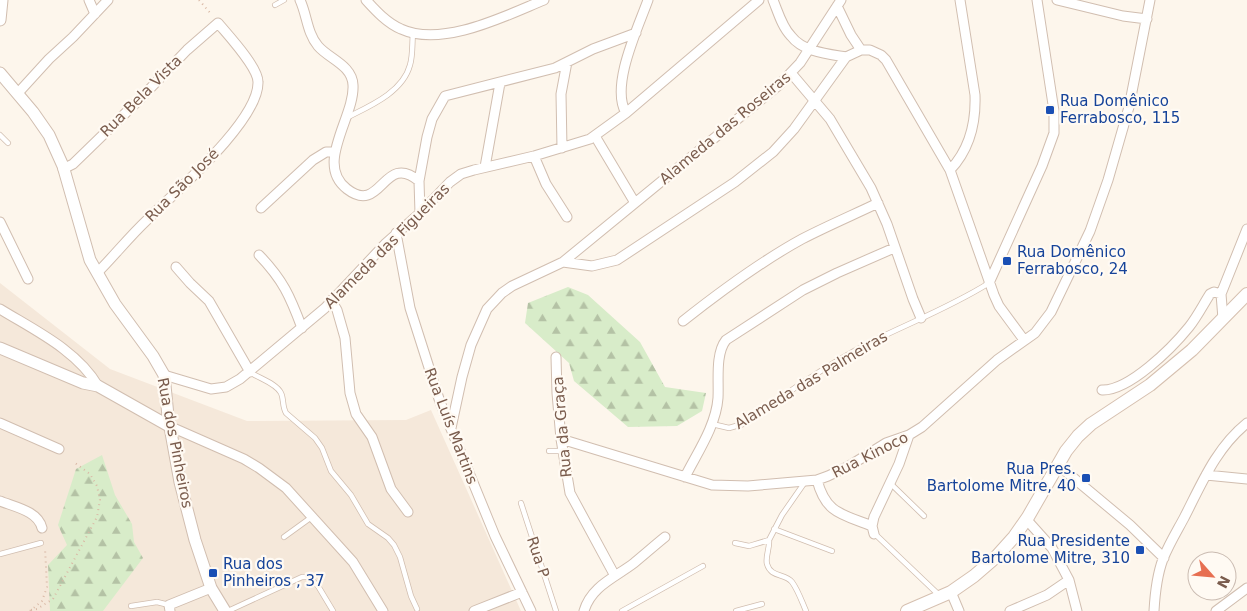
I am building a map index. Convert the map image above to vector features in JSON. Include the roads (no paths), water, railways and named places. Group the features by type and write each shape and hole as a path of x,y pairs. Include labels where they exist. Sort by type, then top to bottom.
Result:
{"main road":[{"path":"909,610 946,594 977,574 1014,537 1066,451 1091,424 1150,385 1192,350 1247,294"}],"street":[{"path":"0,20 2,0"},
{"path":"89,0 95,14"},
{"path":"18,94 44,63 108,0"},
{"path":"300,0 309,30 316,44 347,71 353,86 333,164 336,174 345,188 357,196 371,194 391,176 399,172 407,173 419,181"},
{"path":"366,0 390,22 401,29 413,33 428,34 460,32 475,28 544,0"},
{"path":"626,113 622,107 620,96 622,80 648,0"},
{"name":"Alameda das Figueiras","path":"164,375 210,389 226,387 250,372 332,300 396,233 450,182 461,174 581,143 595,136 626,113 758,0"},
{"path":"773,0 790,35 802,46 846,57"},
{"path":"950,170 969,140 975,110 960,0"},
{"path":"989,283 1042,166 1054,133 1054,111 1038,0"},
{"path":"1057,0 1123,16 1147,19"},
{"name":"Rua Kinoco","path":"560,439 720,487 806,482 828,476 849,466 886,443 909,435 936,415 997,360 1039,329 1051,312 1080,252 1099,206 1117,151 1129,107 1150,0"},
{"path":"839,3 848,30 861,50"},
{"name":"Alameda das Roseiras","path":"451,428 471,345 487,309 494,299 512,286 563,262 758,103 791,73 839,3"},
{"name":"Rua São José","path":"97,273 146,220 191,179 222,145 239,124 257,90 257,78 252,66 218,22"},
{"name":"Rua Bela Vista","path":"63,169 73,164 187,50 218,22"},
{"path":"420,212 419,181 432,119 446,96 548,70 601,45 636,33"},
{"path":"563,262 592,266 617,260 734,182 773,152 794,129 846,57 861,50 876,52 886,60 950,170 989,283 999,306 1024,340"},
{"path":"562,148 561,94 567,62"},
{"name":"Rua dos Pinheiros","path":"0,73 43,125 63,169 90,260 115,304 153,356 164,375 169,426 180,482 195,540 212,588 226,611"},
{"path":"791,73 830,120 878,204 887,224 912,299 921,318"},
{"path":"485,167 500,83"},
{"path":"595,136 635,203"},
{"path":"261,208 313,160 326,152 335,152"},
{"path":"534,156 546,184 567,217"},
{"path":"683,321 731,283 779,253 803,239 878,204"},
{"path":"0,222 28,279"},
{"path":"1223,319 1221,294 1247,229"},
{"name":"Rua Luís Martins","path":"396,233 410,308 440,402 494,536 531,611"},
{"path":"685,477 712,424 718,401 722,350 726,340 804,290 894,248"},
{"path":"260,255 287,289 302,328"},
{"path":"176,267 209,301 250,372"},
{"path":"1102,390 1118,387 1146,369 1187,330 1210,294 1214,292 1221,294"},
{"path":"332,300 345,338 350,393 356,414 372,437 391,489 408,512"},
{"path":"0,309 62,349 91,374 98,386"},
{"path":"0,348 83,383 98,386 169,426 259,468 286,488 353,562 383,611"},
{"name":"Rua da Graça","path":"556,357 560,439 570,493 615,576"},
{"path":"0,423 60,449"},
{"path":"1154,611 1155,592 1164,558 1206,475 1225,443 1247,423"},
{"path":"817,480 825,502 873,530 879,505 906,448 909,435"},
{"path":"1058,465 1130,525 1164,558"},
{"path":"1206,475 1247,479"},
{"path":"0,501 36,517 42,528"},
{"path":"1026,519 1052,548 1069,580 1077,611"},
{"path":"584,611 590,598 601,585 634,563 665,536"},
{"path":"1010,611 1040,598 1069,580"},
{"path":"170,608 212,588"},
{"path":"1216,611 1247,588"},
{"path":"474,611 522,592"},
{"path":"946,594 959,611"}],"lane":[{"path":"275,5 284,0"},
{"path":"346,118 384,98 405,77 410,65 413,33"},
{"path":"0,135 8,143"},
{"name":"Alameda das Palmeiras","path":"712,424 729,428 743,424 868,344 962,300 989,283"},
{"path":"250,372 281,392 286,413 315,438 322,448 331,471 351,495 368,524 388,538 394,545 400,557 417,609"},
{"path":"549,451 562,451"},
{"path":"806,482 774,529 769,540 767,564 772,572 792,582 806,611"},
{"path":"890,483 924,516"},
{"name":"Rua P","path":"521,503 556,611"},
{"path":"284,537 313,516"},
{"path":"774,529 832,551"},
{"path":"873,530 946,594"},
{"path":"735,543 749,546 769,540"},
{"path":"0,554 41,543"},
{"path":"622,611 702,566"},
{"path":"226,611 302,577 309,577 318,586 333,611"},
{"path":"131,606 157,602 170,608"},
{"path":"736,611 762,604"}],"place":[{"name":"Rua Domênico Ferrabosco, 115","path":"1050,110"},
{"name":"Rua Domênico Ferrabosco, 24","path":"1007,261"},
{"name":"Rua Pres. Bartolome Mitre, 40","path":"1086,478"},
{"name":"Rua Presidente Bartolome Mitre, 310","path":"1140,550"},
{"name":"Rua dos Pinheiros , 37","path":"213,573"}]}
